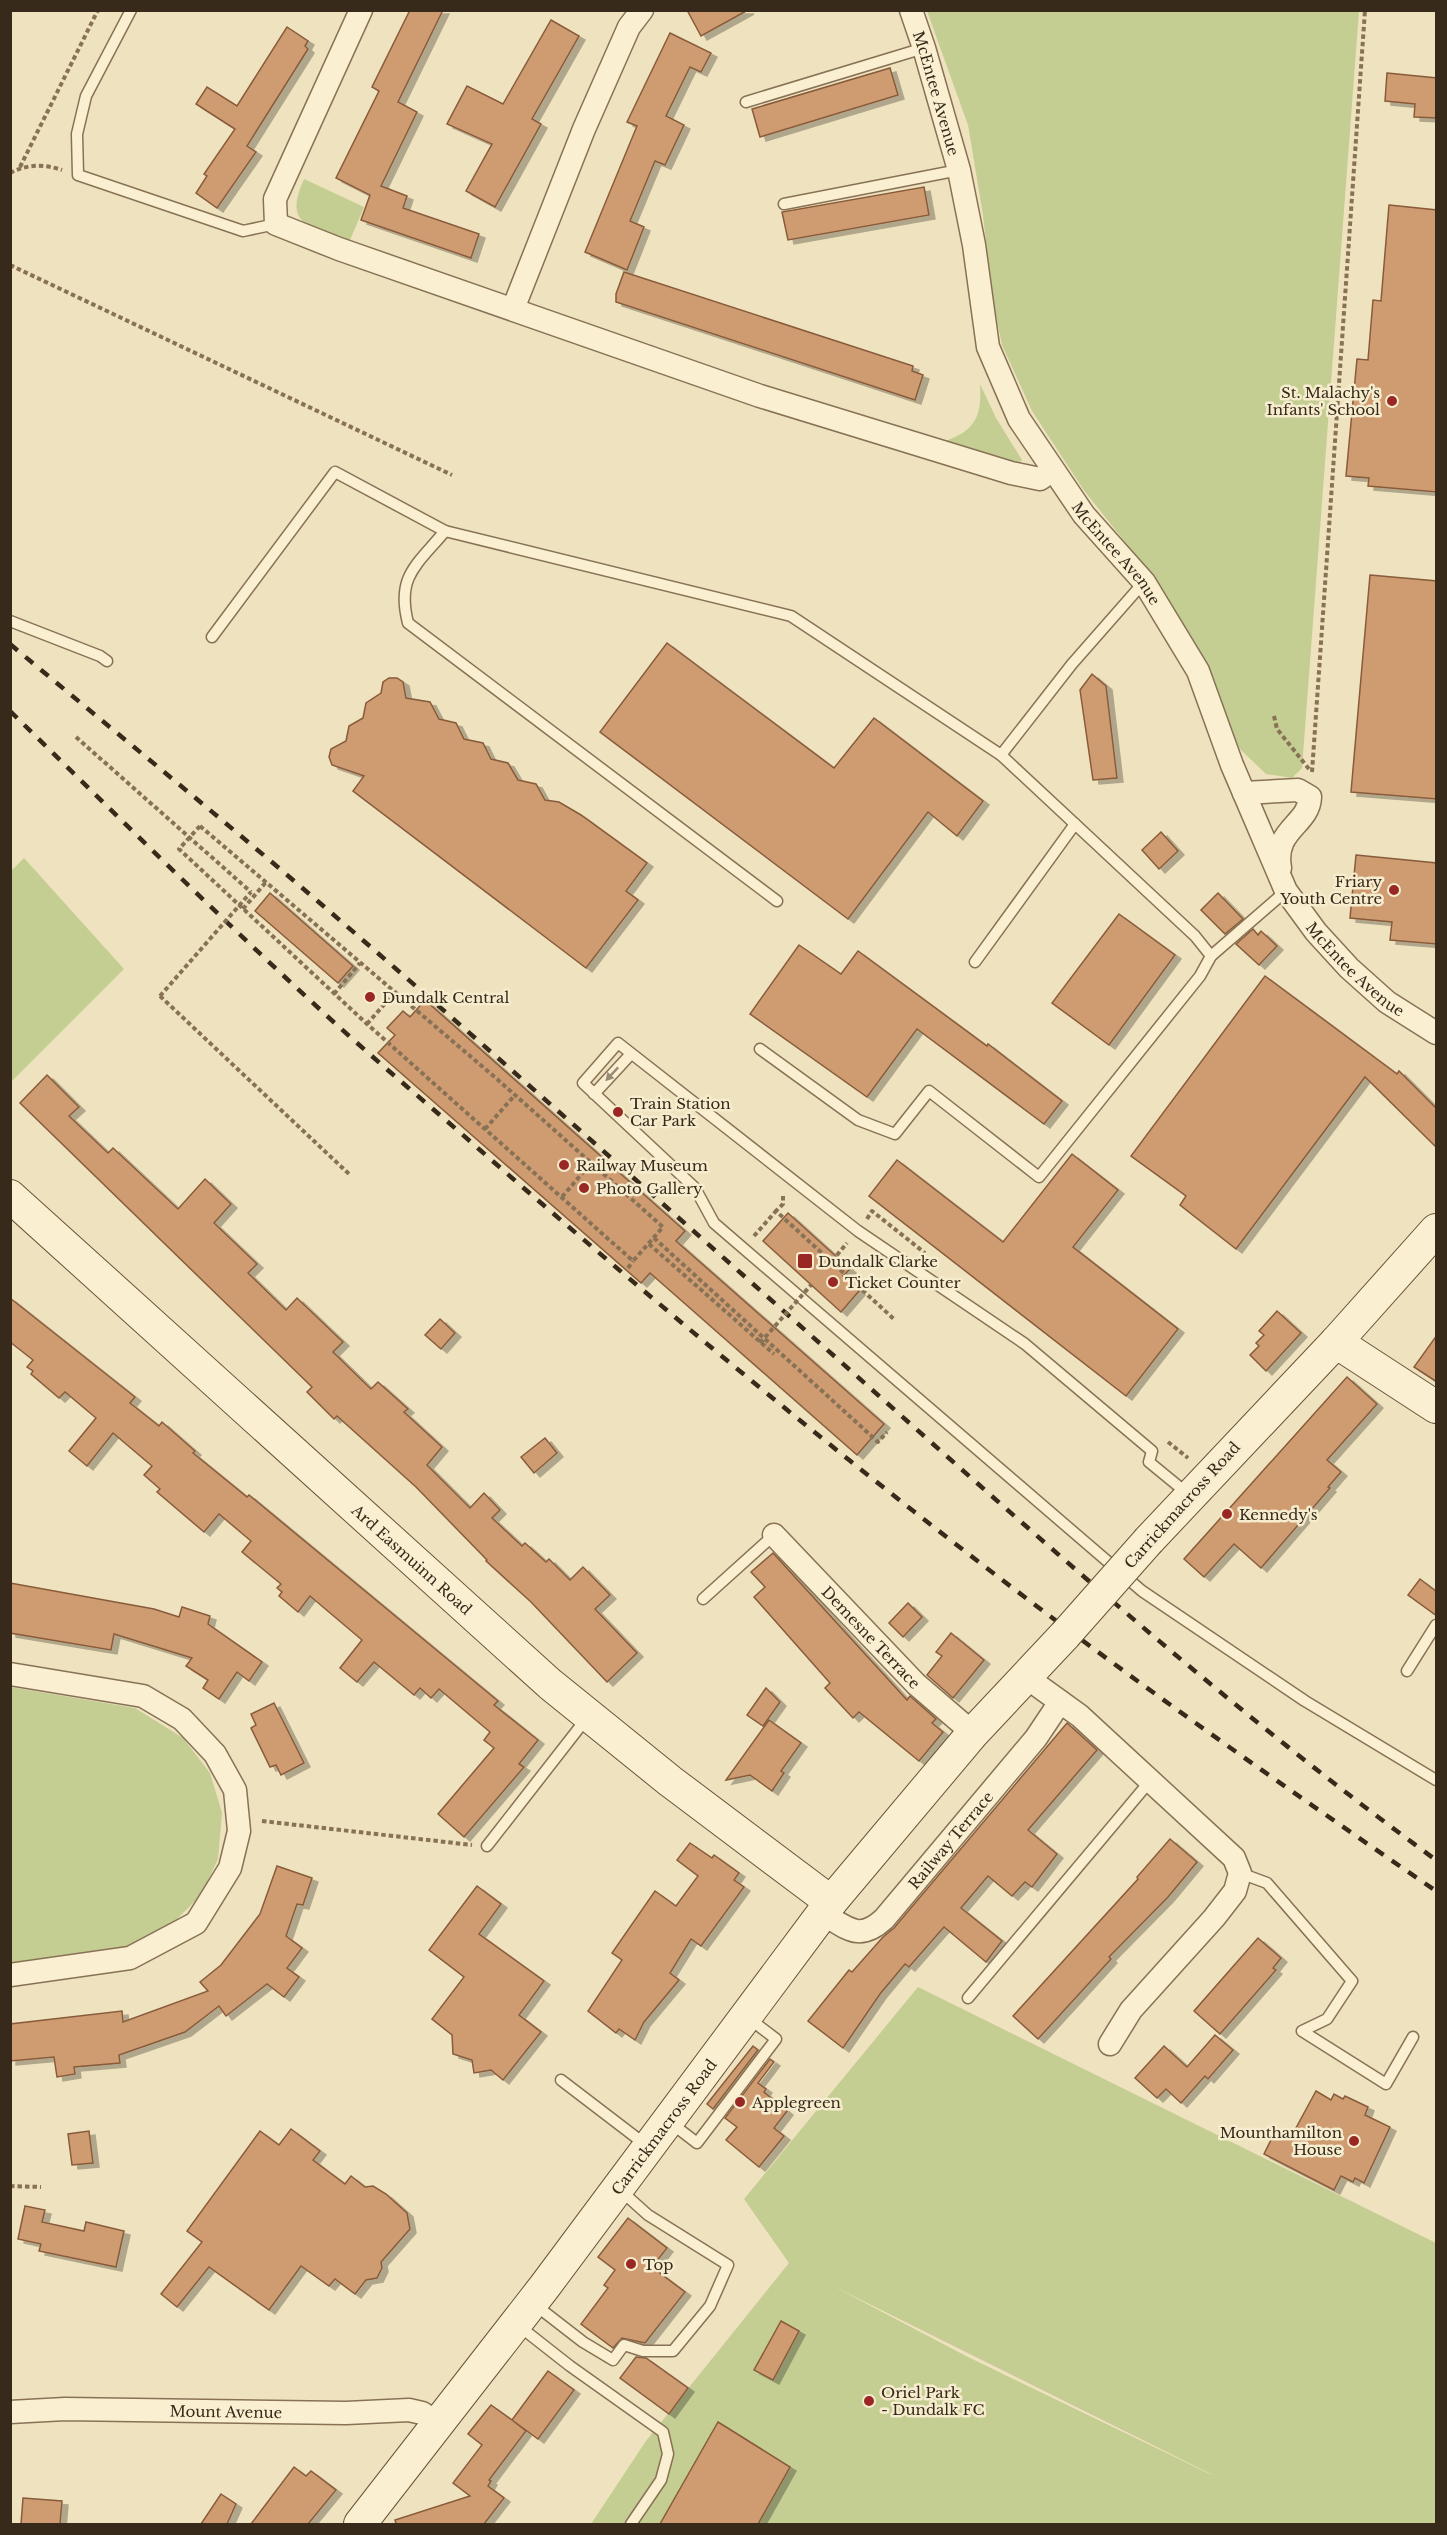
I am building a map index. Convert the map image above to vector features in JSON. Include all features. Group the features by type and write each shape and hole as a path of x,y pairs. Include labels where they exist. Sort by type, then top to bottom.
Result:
{"main road":[{"name":"Ard Easmuinn Road","path":"10,1196 588,1716 827,1908"},
{"name":"Carrickmacross Road","path":"360,2524 619,2189 827,1908 973,1733 1029,1675 1149,1540 1336,1342 1437,1230"},
{"path":"1336,1342 1437,1407"}],"street":[{"path":"361,10 275,199 276,224 339,249 760,396 1011,473 1040,479 1053,470"},
{"path":"513,309 584,129 629,27 642,10"},
{"name":"McEntee Avenue","path":"911,10 959,170 974,245 988,347 1019,419 1084,515 1144,582 1198,672 1244,794 1284,883 1316,932 1349,968 1387,1002 1437,1033"},
{"path":"1244,794 1298,790 1311,797 1310,805 1281,842 1278,859 1284,883"},
{"name":"Demesne Terrace","path":"774,1535 916,1684 973,1733"},
{"path":"10,1674 143,1696 182,1719 215,1754 235,1790 239,1831 231,1868 196,1923 130,1958 10,1975"},
{"path":"1029,1675 1080,1716 1234,1858 1240,1873 1235,1891 1214,1918 1131,2010 1110,2044"},
{"name":"Railway Terrace","path":"827,1908 853,1932 870,1931 884,1919 1036,1738 1060,1702"},
{"name":"Mount Avenue","path":"10,2412 65,2409 346,2413 409,2410 422,2413 438,2423"}],"lane":[{"path":"131,10 86,96 77,134 78,175 243,231 276,224"},
{"path":"746,102 924,48"},
{"path":"784,204 959,170"},
{"path":"212,637 335,472 446,531 791,616 1001,755 1195,936 1211,956"},
{"path":"446,531 410,573 403,591 408,623 777,901"},
{"path":"1001,755 1072,664 1144,582"},
{"path":"10,621 100,656 107,661"},
{"path":"975,962 1075,824"},
{"path":"760,1049 858,1120 896,1134 929,1091 1039,1177 1200,976 1211,956 1284,883"},
{"path":"1190,1496 1149,1462 1152,1451 1025,1344 858,1231 618,1044 583,1083 695,1188 714,1223 1142,1591 1305,1701 1437,1780"},
{"path":"594,1094 630,1054"},
{"path":"703,1599 774,1535"},
{"path":"1407,1671 1437,1625"},
{"path":"488,1846 588,1716"},
{"path":"969,1998 1150,1781"},
{"path":"1240,1873 1267,1883 1352,1981 1327,2019 1302,2031 1386,2084 1413,2037"},
{"path":"561,2080 649,2147"},
{"path":"524,2313 583,2342 613,2360 624,2345 643,2351 673,2351 710,2306 728,2265 648,2215 619,2189"},
{"path":"524,2313 570,2366 663,2432 668,2454 662,2480 631,2524"}],"path":[{"path":"20,167 98,10"},
{"path":"1311,797 1365,10"},
{"path":"10,173 20,167 38,165 78,175"},
{"path":"10,265 452,475"},
{"path":"1274,716 1277,729 1312,772"},
{"path":"76,737 251,892 160,996 349,1174"},
{"path":"628,1268 663,1227 395,992 200,826 189,837 179,849 367,1024 633,1261"},
{"path":"243,909 266,882"},
{"path":"333,993 360,963"},
{"path":"367,1024 395,992"},
{"path":"484,1129 514,1096"},
{"path":"561,1197 591,1163"},
{"path":"744,1248 783,1204 784,1197 779,1187"},
{"path":"776,1211 895,1320"},
{"path":"654,1238 878,1442 887,1432"},
{"path":"649,1244 774,1354"},
{"path":"760,1342 811,1285"},
{"path":"238,1818 488,1846"},
{"path":"10,2186 41,2187"}],"green space":[{"path":"927,11 1359,11 1302,768 1292,778 1266,774 1240,749 1225,719 1198,650 1136,556 1083,489 1032,411 1002,345 992,296 983,215 968,125"},
{"path":"304,179 364,207 350,240 313,227 299,216 298,195"},
{"path":"980,384 996,418 1022,460 1017,466 945,441 964,432 975,420 980,405"},
{"path":"24,858 124,969 11,1082 11,871"},
{"path":"10,1687 135,1708 183,1738 210,1773 222,1813 218,1859 201,1895 166,1930 113,1952 11,1964"},
{"path":"918,1987 1436,2243 1436,2524 591,2524 646,2441 789,2263 744,2199","holes":["831,2285 1212,2475 966,2356"]}],"building":[{"path":"410,10 443,10 398,102 417,112 381,186 407,196 403,208 479,234 471,258 361,220 370,195 336,178 379,91 372,87"},
{"path":"687,10 748,10 701,36"},
{"path":"551,20 579,36 532,119 541,124 495,207 466,191 492,144 447,124 467,86 503,104"},
{"path":"287,27 308,41 305,46 308,49 247,146 256,152 217,208 196,193 207,176 204,174 235,129 196,104 207,87 237,106"},
{"path":"670,33 711,53 701,72 690,67 666,116 684,125 665,165 655,161 630,221 644,227 627,270 585,252 637,126 627,122"},
{"path":"890,68 898,95 760,137 752,109"},
{"path":"1387,73 1437,78 1437,118 1414,117 1415,104 1385,101"},
{"path":"924,187 929,215 788,240 782,212"},
{"path":"1389,205 1437,210 1437,492 1368,486 1369,478 1346,476 1357,359 1368,360 1373,300 1381,301"},
{"path":"624,272 913,366 912,371 923,375 915,400 616,302 616,294"},
{"path":"1370,575 1437,581 1437,799 1351,792"},
{"path":"667,643 834,768 874,718 983,801 957,836 928,812 848,919 600,732"},
{"path":"1092,674 1106,686 1117,778 1093,780 1080,690"},
{"path":"389,678 397,678 403,682 406,698 430,702 439,719 456,723 464,739 483,743 491,759 508,763 518,780 536,784 545,800 559,802 581,815 647,863 626,891 638,900 586,968 353,791 364,776 332,765 329,757 331,749 346,741 349,726 363,718 366,703 381,693 383,682"},
{"path":"1161,832 1178,851 1159,869 1142,850"},
{"name":"Friary Youth Centre","path":"1356,855 1437,863 1437,944 1390,940 1392,922 1350,918"},
{"path":"270,893 353,966 338,983 255,911"},
{"path":"1218,893 1243,919 1225,934 1201,910"},
{"path":"1119,914 1175,955 1109,1045 1052,1003"},
{"path":"1253,929 1258,935 1261,931 1277,946 1259,965 1236,944"},
{"path":"799,945 841,974 858,951 987,1046 988,1044 1062,1101 1044,1124 917,1029 867,1097 750,1014"},
{"path":"1265,976 1397,1074 1399,1071 1437,1109 1437,1148 1365,1077 1236,1249 1180,1205 1186,1196 1131,1156"},
{"path":"425,1000 685,1231 676,1241 884,1424 857,1455 650,1273 641,1283 378,1053 395,1035 387,1028 403,1011 410,1017"},
{"path":"47,1075 79,1107 69,1116 108,1153 113,1148 178,1209 205,1179 231,1204 214,1223 257,1264 248,1273 286,1310 297,1298 343,1342 333,1352 371,1389 378,1382 408,1409 404,1412 442,1447 427,1465 470,1508 484,1493 500,1510 492,1518 522,1546 525,1543 546,1562 549,1559 570,1580 583,1567 610,1595 595,1609 637,1653 607,1682 416,1487 337,1416 334,1419 307,1392 312,1387 20,1103"},
{"path":"1072,1154 1118,1190 1073,1247 1178,1329 1126,1396 869,1196 897,1160 1003,1242"},
{"path":"788,1213 850,1269 843,1276 859,1291 841,1312 763,1241"},
{"path":"10,1298 135,1397 130,1403 159,1426 162,1422 195,1451 193,1453 247,1497 249,1495 498,1701 494,1705 538,1740 519,1764 524,1767 464,1837 438,1814 494,1748 484,1740 490,1732 439,1689 431,1698 420,1688 414,1695 374,1662 357,1682 340,1668 362,1640 310,1596 298,1612 279,1596 282,1592 277,1588 281,1584 242,1552 251,1541 219,1514 204,1532 157,1492 160,1489 144,1475 152,1466 113,1433 87,1466 69,1451 96,1418 65,1392 59,1398 31,1374 33,1371 27,1367 33,1360 10,1342"},
{"path":"1277,1311 1301,1333 1266,1371 1250,1355 1259,1346 1256,1343 1264,1335 1259,1331"},
{"path":"440,1319 455,1333 441,1349 425,1335"},
{"path":"1437,1335 1437,1382 1414,1367"},
{"path":"1347,1377 1377,1404 1327,1460 1341,1472 1328,1487 1330,1488 1261,1568 1234,1544 1204,1577 1184,1559"},
{"path":"545,1438 557,1453 534,1473 521,1457"},
{"path":"773,1553 907,1700 910,1696 936,1719 932,1723 943,1732 919,1761 859,1712 853,1718 825,1688 830,1683 754,1597 765,1587 751,1572"},
{"path":"1420,1579 1437,1592 1437,1616 1408,1595"},
{"path":"10,1583 154,1609 179,1617 182,1607 210,1616 208,1624 262,1662 249,1681 237,1672 219,1699 203,1688 208,1680 186,1666 192,1658 114,1634 111,1650 10,1633"},
{"path":"908,1603 922,1617 903,1637 889,1623"},
{"path":"951,1633 984,1660 953,1698 927,1675 942,1656 936,1652"},
{"path":"766,1688 780,1702 763,1726 747,1715"},
{"path":"274,1703 304,1763 281,1775 276,1765 270,1767 251,1728 256,1725 251,1714"},
{"path":"769,1720 801,1743 781,1771 784,1773 772,1791 750,1775 726,1780"},
{"path":"1067,1723 1097,1750 1028,1830 1057,1854 1032,1887 1025,1882 1012,1896 988,1876 961,1908 1002,1941 986,1962 944,1927 909,1967 905,1964 880,1994 843,2048 808,2021 849,1970 852,1972 894,1928"},
{"path":"1170,1839 1197,1862 1168,1897 1109,1957 1111,1959 1038,2039 1013,2016 1138,1879 1137,1877"},
{"path":"690,1843 712,1858 714,1855 739,1873 734,1880 744,1887 701,1946 691,1939 670,1973 679,1980 644,2022 635,2040 619,2029 616,2033 588,2011 622,1960 612,1953 655,1891 676,1906 698,1876 677,1860"},
{"path":"277,1866 312,1878 303,1905 297,1904 286,1936 302,1948 287,1968 299,1977 284,1997 267,1984 226,2016 219,2006 185,2032 119,2055 120,2063 74,2067 75,2074 57,2077 54,2057 10,2061 10,2024 122,2011 123,2022 208,1991 200,1982 221,1965 260,1914"},
{"path":"477,1886 501,1904 479,1934 544,1981 519,2015 541,2032 503,2080 491,2070 474,2073 472,2060 453,2054 452,2035 432,2019 464,1977 429,1950"},
{"path":"1258,1938 1281,1958 1273,1968 1276,1970 1220,2034 1194,2011"},
{"path":"1215,2035 1233,2050 1208,2079 1205,2076 1181,2103 1166,2089 1157,2098 1135,2078 1164,2046 1187,2067"},
{"path":"753,2046 758,2050 713,2109 707,2104"},
{"path":"770,2059 774,2062 758,2083 766,2089 764,2092 787,2111 774,2128 784,2136 759,2167 726,2140 737,2127 725,2118"},
{"path":"1316,2091 1331,2100 1334,2094 1343,2099 1345,2096 1368,2107 1365,2115 1390,2127 1364,2183 1355,2178 1353,2182 1341,2176 1334,2190 1264,2154 1276,2130 1291,2137"},
{"path":"291,2129 320,2151 313,2160 345,2184 351,2176 365,2187 373,2186 386,2194 407,2213 410,2229 381,2262 382,2268 377,2278 366,2280 355,2294 335,2279 329,2286 301,2266 269,2310 209,2267 177,2307 161,2294 202,2242 187,2231 260,2131 279,2145"},
{"path":"89,2131 93,2163 72,2165 68,2134"},
{"path":"25,2206 45,2210 42,2222 84,2231 86,2222 124,2231 116,2267 39,2251 41,2244 18,2239"},
{"path":"628,2218 667,2248 652,2267 685,2292 645,2343 622,2338 613,2348 581,2324 608,2288 604,2285 615,2270 598,2257"},
{"path":"781,2321 799,2331 773,2380 754,2370"},
{"path":"636,2357 646,2358 688,2388 669,2414 620,2378"},
{"path":"548,2371 574,2390 538,2439 512,2420"},
{"path":"491,2405 526,2431 489,2480 491,2481 488,2486 504,2498 484,2524 396,2524 395,2520 470,2496 453,2483 482,2445 468,2434"},
{"path":"718,2422 790,2467 758,2524 660,2524"},
{"path":"294,2467 306,2476 311,2471 336,2490 308,2524 251,2524"},
{"path":"221,2494 236,2504 227,2524 201,2524"},
{"path":"23,2498 62,2501 60,2524 21,2524"}],"railway":[{"path":"10,644 368,944 946,1456 1186,1664 1351,1797 1436,1860"},
{"path":"10,711 206,902 345,1032 705,1343 1015,1590 1264,1772 1436,1891"}],"place":[{"name":"St. Malachy's Infants' School","path":"1392,401"},
{"name":"Friary Youth Centre","path":"1394,890"},
{"name":"Dundalk Central","path":"370,997"},
{"name":"Train Station Car Park","path":"618,1112"},
{"name":"Railway Museum","path":"564,1165"},
{"name":"Photo Gallery","path":"584,1188"},
{"name":"Dundalk Clarke","path":"805,1261"},
{"name":"Ticket Counter","path":"833,1282"},
{"name":"Kennedy's","path":"1227,1514"},
{"name":"Applegreen","path":"740,2102"},
{"name":"Mounthamilton House","path":"1354,2141"},
{"name":"Top","path":"631,2264"},
{"name":"Oriel Park - Dundalk FC","path":"869,2401"}]}
